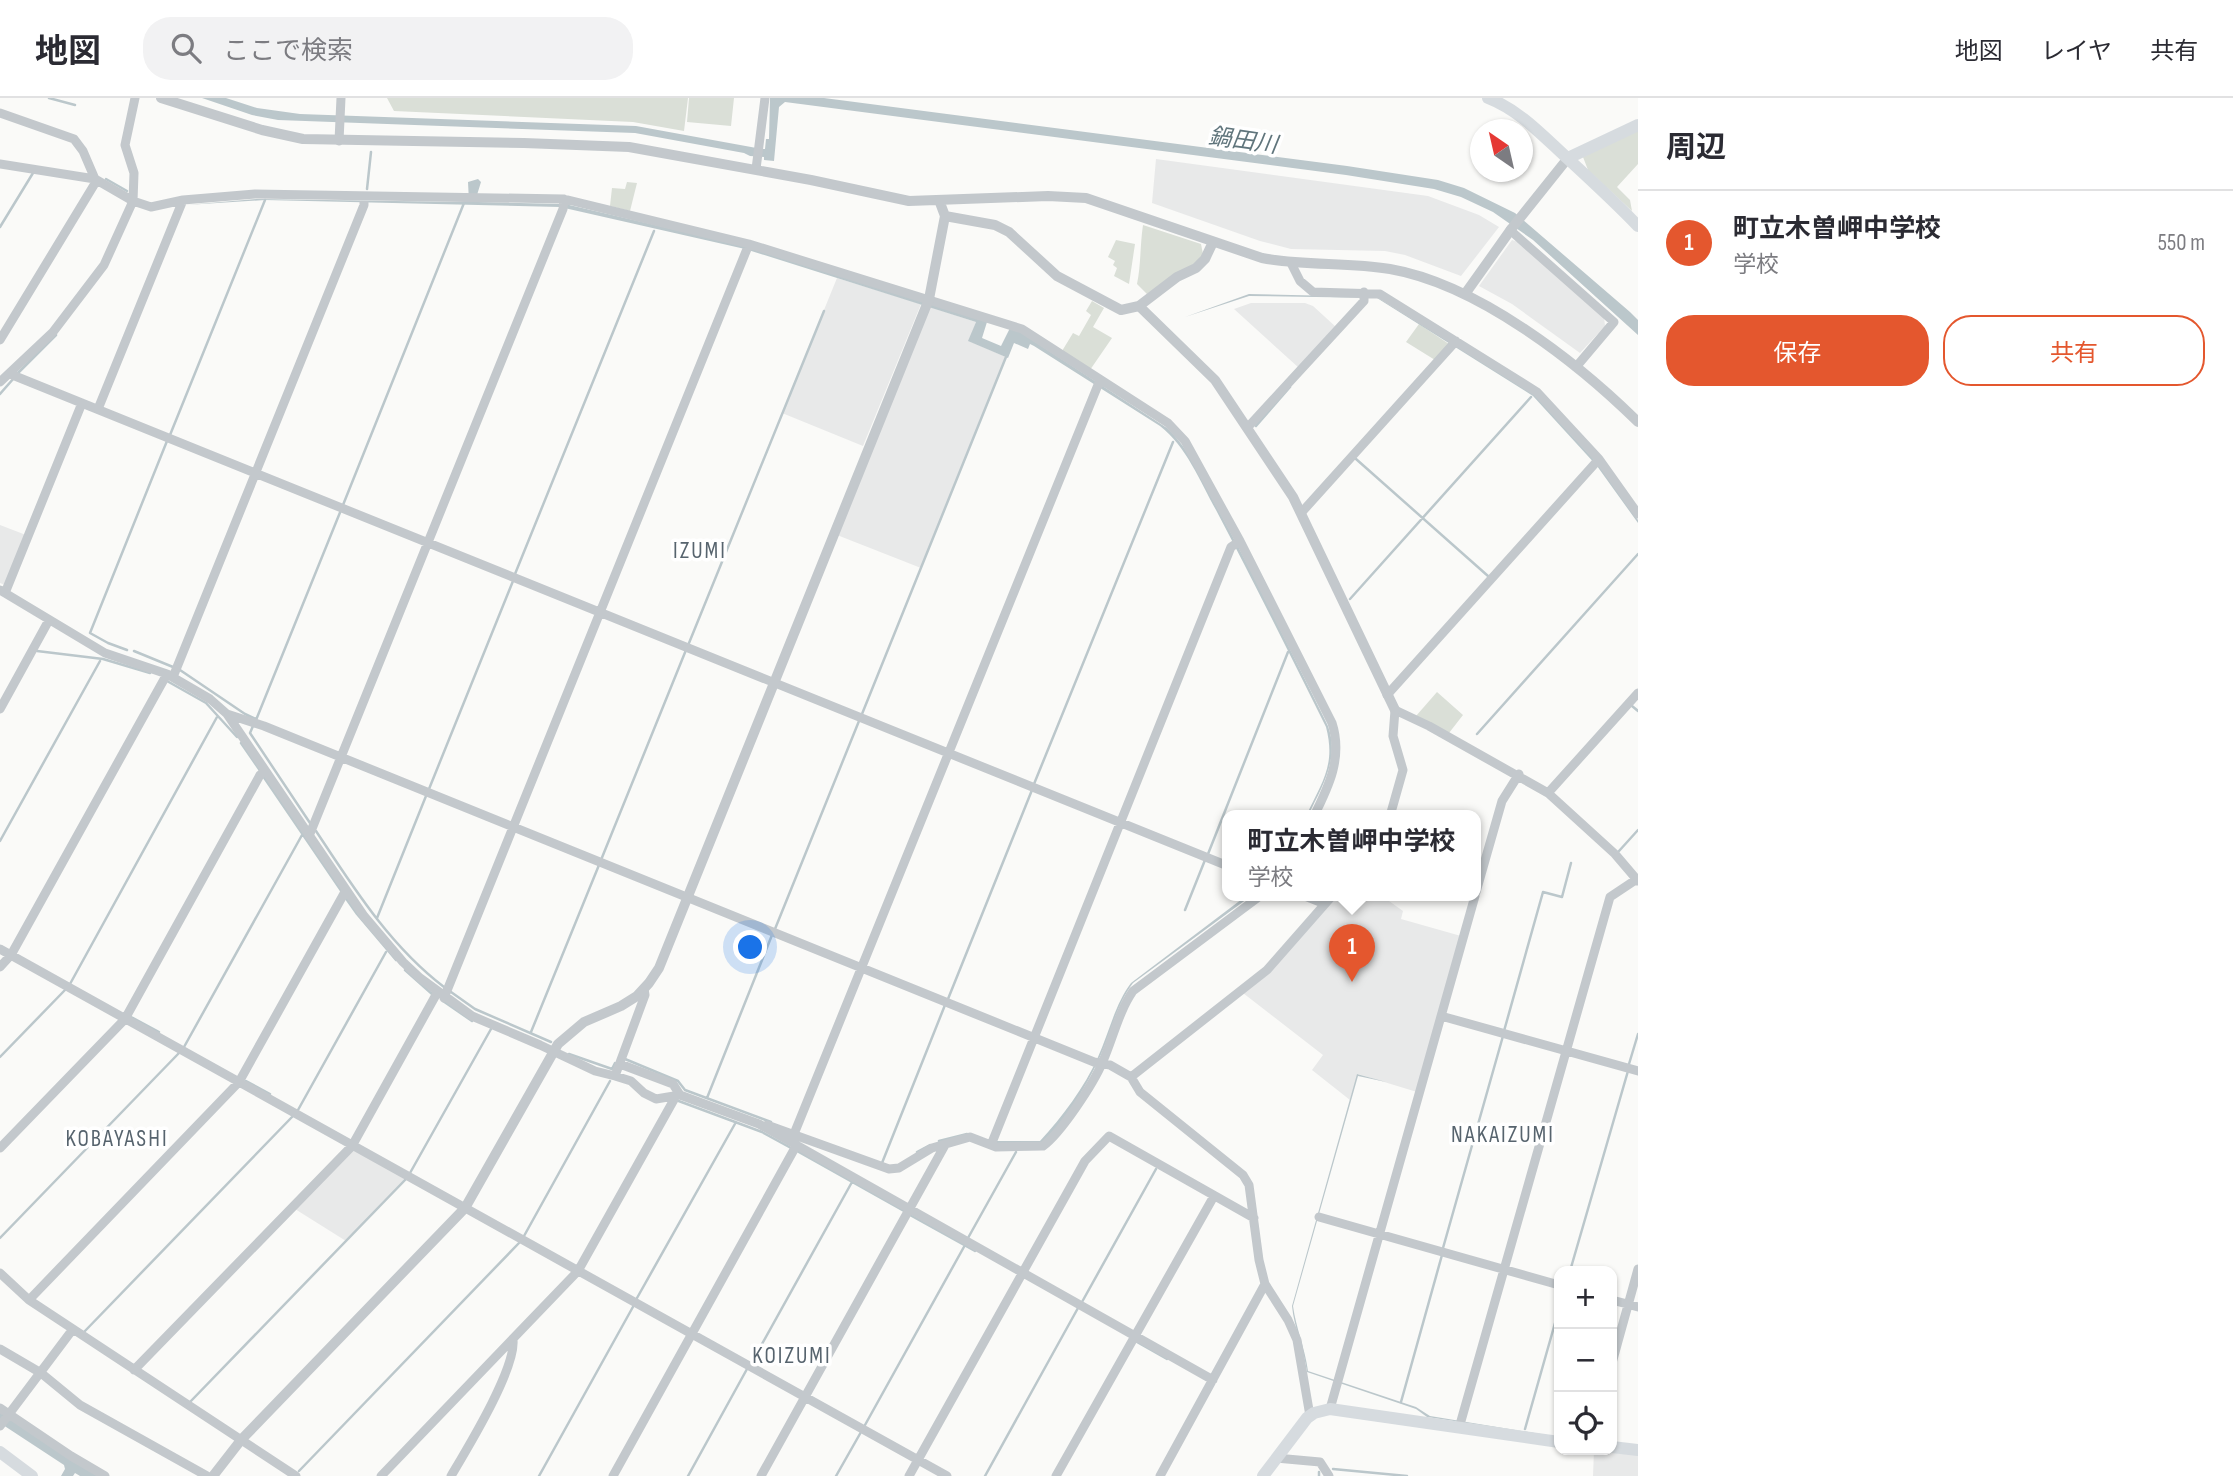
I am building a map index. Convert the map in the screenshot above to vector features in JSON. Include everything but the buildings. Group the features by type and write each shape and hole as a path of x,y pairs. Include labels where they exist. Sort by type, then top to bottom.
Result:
{"main road":[{"path":"1488,98 1512,110 1563,164 1603,189 1638,226"},
{"path":"1563,164 1638,125"},
{"path":"1262,1476 1310,1416 1330,1409 1460,1424 1554,1441"},
{"path":"1617,1448 1638,1450"},
{"path":"0,1452 32,1476"}],"street":[{"path":"0,382 52,332 104,265 133,201 134,173 125,145 135,98"},
{"path":"160,98 262,130 303,139 629,147 756,165 909,201 1048,196 1086,198 1262,258 1291,263 1363,265 1392,269 1465,294 1497,312 1576,367 1638,422"},
{"path":"339,141 341,98"},
{"path":"756,165 765,98"},
{"path":"0,113 74,139 83,151 96,179"},
{"path":"0,164 96,179 133,201 151,207 183,200 255,194 364,200 474,197 564,203 748,247 927,303 1022,329 1098,383 1168,423 1181,436 1334,730 1336,764 1317,810"},
{"path":"1465,294 1521,215 1563,164"},
{"path":"0,340 96,179"},
{"path":"98,409 183,200"},
{"path":"0,967 11,955 170,676 364,200"},
{"path":"213,1476 243,1438 465,1209 552,1052 563,1038 577,1026 629,1001 644,989 659,968 927,303 945,216 939,200"},
{"path":"309,836 564,203"},
{"path":"945,216 995,225 1009,232 1058,276 1114,308 1126,311 1139,306 1167,284 1202,263 1213,242"},
{"path":"1511,229 1614,322 1576,367"},
{"path":"136,1368 352,1146 440,995 513,828 748,247"},
{"path":"1291,263 1300,281 1313,292 1364,296 1380,294 1454,343 1537,392 1638,514"},
{"path":"1248,427 1364,296"},
{"path":"1139,306 1215,380 1248,427 1301,513 1395,710 1393,736 1402,770 1392,810"},
{"path":"1301,513 1454,343"},
{"path":"10,374 1222,864"},
{"path":"794,1134 1098,383"},
{"path":"82,403 2,591 105,653 170,676 210,699 227,714 363,916 402,962 440,995 472,1016 595,1071 631,1081 644,1093 656,1098 676,1098 794,1134 859,1160 894,1169 932,1148 970,1138 996,1147 1043,1146 1062,1126 1098,1063 1129,997 1140,984 1252,901"},
{"path":"1387,695 1596,461"},
{"path":"991,1145 1120,822 1236,544"},
{"path":"0,709 49,620"},
{"path":"1548,793 1638,693"},
{"path":"1395,710 1519,774 1548,793 1615,854 1638,880 1612,896 1460,1424"},
{"path":"227,714 264,726 1034,1038 1098,1063 1110,1065 1131,1077 1140,1092 1243,1175 1250,1189 1259,1261 1265,1284 1288,1320 1297,1340 1310,1416"},
{"path":"0,1148 125,1019 265,771"},
{"path":"1481,876 1501,803 1519,774"},
{"path":"30,1298 239,1082 346,890"},
{"path":"1131,1077 1266,970 1327,901"},
{"path":"1330,1409 1474,901"},
{"path":"0,949 465,1209 693,1332 947,1476"},
{"path":"615,1076 645,995 644,989"},
{"path":"1441,1016 1638,1071"},
{"path":"381,1476 578,1271 676,1098 673,1084 620,1064"},
{"path":"759,1124 1211,1379"},
{"path":"909,1476 1085,1161 1109,1136 1213,1198 1254,1218"},
{"path":"761,1476 945,1145"},
{"path":"612,1476 796,1146"},
{"path":"1056,1476 1213,1198"},
{"path":"1319,1217 1554,1284"},
{"path":"1617,1345 1638,1269"},
{"path":"0,1272 72,1329 243,1438 296,1476"},
{"path":"1160,1476 1265,1284"},
{"path":"1617,1301 1638,1307"},
{"path":"0,1426 5,1413 41,1373 72,1329"},
{"path":"451,1476 479,1429 512,1356 513,1340"},
{"path":"0,1349 41,1373 80,1405 207,1476"},
{"path":"5,1413 106,1476"},
{"path":"1276,1458 1320,1462 1329,1476"}],"shaded area":[{"path":"202,98 226,98 257,108 300,114 636,126 765,149 766,139 769,139 770,98 824,98 1438,180 1464,188 1515,213 1630,312 1638,320 1638,335 1533,240 1493,212 1461,197 1434,189 1346,175 785,102 779,107 774,161 635,133 278,120 252,115"},
{"path":"387,98 688,98 684,131 633,122 394,111"},
{"path":"689,98 734,98 731,126 687,122"},
{"path":"1638,130 1638,164 1617,187 1630,200 1632,211 1588,170 1583,157"},
{"path":"1156,159 1428,196 1479,215 1499,227 1461,276 1405,255 1385,251 1291,249 1260,241 1152,203"},
{"path":"478,179 481,182 478,202 565,204 745,246 987,322 982,338 1001,346 1010,328 1167,428 1183,446 1201,477 1328,726 1331,761 1311,810 1328,763 1329,740 1326,727 1192,465 1177,443 1160,426 1034,346 1030,344 1028,349 1014,343 1008,358 968,341 976,322 745,249 560,207 265,200 186,205 256,199 469,202 468,182"},
{"path":"627,182 637,183 630,211 610,206 612,188 625,189"},
{"path":"1143,225 1201,244 1203,254 1200,260 1147,294 1137,284"},
{"path":"1116,240 1135,244 1129,284 1114,276 1117,268 1113,265 1115,261 1108,257"},
{"path":"1512,240 1518,242 1604,317 1605,326 1580,353 1512,304 1479,286"},
{"path":"837,278 921,304 863,446 782,413"},
{"path":"1249,294 1377,297 1534,394 1599,465 1638,523 1597,466 1533,396 1377,298 1249,296 1185,317"},
{"path":"1092,301 1104,308 1093,327 1112,338 1090,370 1062,351 1073,333 1079,336 1091,315 1086,311"},
{"path":"1251,303 1305,303 1313,306 1336,327 1299,368 1234,309"},
{"path":"930,307 976,322 969,341 1006,357 921,568 837,535"},
{"path":"1419,324 1449,344 1435,360 1406,342"},
{"path":"0,525 26,535 5,585 0,583"},
{"path":"1437,692 1463,715 1449,733 1416,716"},
{"path":"1239,901 1244,901 1133,983 1122,1001 1103,1049 1088,1080 1065,1117 1047,1137 1039,1144 996,1143 1040,1141 1065,1112 1098,1057 1121,1000 1131,983"},
{"path":"1331,901 1389,901 1403,911 1401,919 1461,936 1417,1092 1358,1074 1350,1100 1312,1070 1323,1055 1243,993"},
{"path":"1357,1074 1386,1082 1358,1076 1293,1306 1308,1371 1416,1407 1430,1416 1554,1436 1427,1417 1416,1409 1307,1372 1292,1306"},
{"path":"353,1150 406,1179 346,1241 295,1209"},
{"path":"0,1412 100,1476 80,1476 75,1473 73,1476 61,1476 64,1465 0,1423"},
{"path":"1617,1452 1638,1454 1638,1476 1593,1476 1594,1455 1617,1455"}],"waterway":[{"path":"49,98 75,105"},
{"path":"367,189 371,152"},
{"path":"0,227 33,173"},
{"path":"106,179 127,191"},
{"path":"170,435 265,200"},
{"path":"343,505 464,203"},
{"path":"515,574 654,231"},
{"path":"689,643 824,311"},
{"path":"16,375 56,335"},
{"path":"862,714 1006,357"},
{"path":"0,394 14,378"},
{"path":"1256,426 1290,387"},
{"path":"1350,599 1531,397"},
{"path":"127,650 90,633 167,441"},
{"path":"1034,784 1173,442"},
{"path":"1356,459 1488,576"},
{"path":"256,720 341,510"},
{"path":"1477,734 1638,554"},
{"path":"429,789 513,581"},
{"path":"601,860 686,650"},
{"path":"37,651 103,659 150,673"},
{"path":"134,651 173,667"},
{"path":"1225,810 1288,652"},
{"path":"0,841 100,661"},
{"path":"180,670 256,719"},
{"path":"167,681 206,703 237,737"},
{"path":"1632,706 1638,711"},
{"path":"70,984 217,717"},
{"path":"775,929 859,721"},
{"path":"253,726 250,733 310,823"},
{"path":"241,743 261,772"},
{"path":"263,776 342,892"},
{"path":"948,999 1032,790"},
{"path":"377,918 426,796"},
{"path":"1208,854 1222,819"},
{"path":"1619,851 1638,830"},
{"path":"316,831 374,915 406,953 444,987"},
{"path":"184,1047 302,835"},
{"path":"1185,910 1205,860"},
{"path":"1504,1031 1543,892 1562,897 1571,863"},
{"path":"531,1032 599,865"},
{"path":"345,897 396,960"},
{"path":"707,1098 772,935"},
{"path":"298,1110 386,952"},
{"path":"405,970 432,994"},
{"path":"0,1057 65,990"},
{"path":"451,992 475,1009 551,1042"},
{"path":"443,1001 472,1021"},
{"path":"882,1163 945,1005"},
{"path":"131,1017 159,1032"},
{"path":"410,1173 491,1029"},
{"path":"1629,1064 1638,1034"},
{"path":"1443,1248 1503,1036"},
{"path":"0,1238 179,1053"},
{"path":"569,1054 612,1069 615,1063"},
{"path":"625,1059 678,1081 685,1090 771,1122"},
{"path":"1571,1266 1628,1071"},
{"path":"246,1081 270,1094"},
{"path":"524,1236 610,1081"},
{"path":"676,1100 762,1132 791,1148"},
{"path":"84,1332 292,1117"},
{"path":"637,1298 736,1122"},
{"path":"939,1141 967,1134"},
{"path":"917,1152 930,1145"},
{"path":"797,1151 904,1211"},
{"path":"968,1238 1016,1152"},
{"path":"1082,1302 1156,1169"},
{"path":"190,1402 406,1179"},
{"path":"752,1362 852,1182"},
{"path":"910,1215 975,1251"},
{"path":"299,1471 519,1243"},
{"path":"865,1425 965,1245"},
{"path":"1401,1402 1442,1255"},
{"path":"539,1476 634,1305"},
{"path":"985,1476 1078,1308"},
{"path":"1525,1429 1554,1327"},
{"path":"1137,1342 1167,1359"},
{"path":"688,1476 747,1369"},
{"path":"836,1476 861,1432"},
{"path":"1333,1469 1407,1476"}],"place":[{"name":"町立木曽岬中学校","path":"1352,982"}],"district":[{"name":"IZUMI","path":"700,551"},
{"name":"NAKAIZUMI","path":"1503,1135"},
{"name":"KOBAYASHI","path":"117,1139"},
{"name":"KOIZUMI","path":"792,1356"}],"water label":[{"name":"鍋田川","path":"1243,141"}]}
